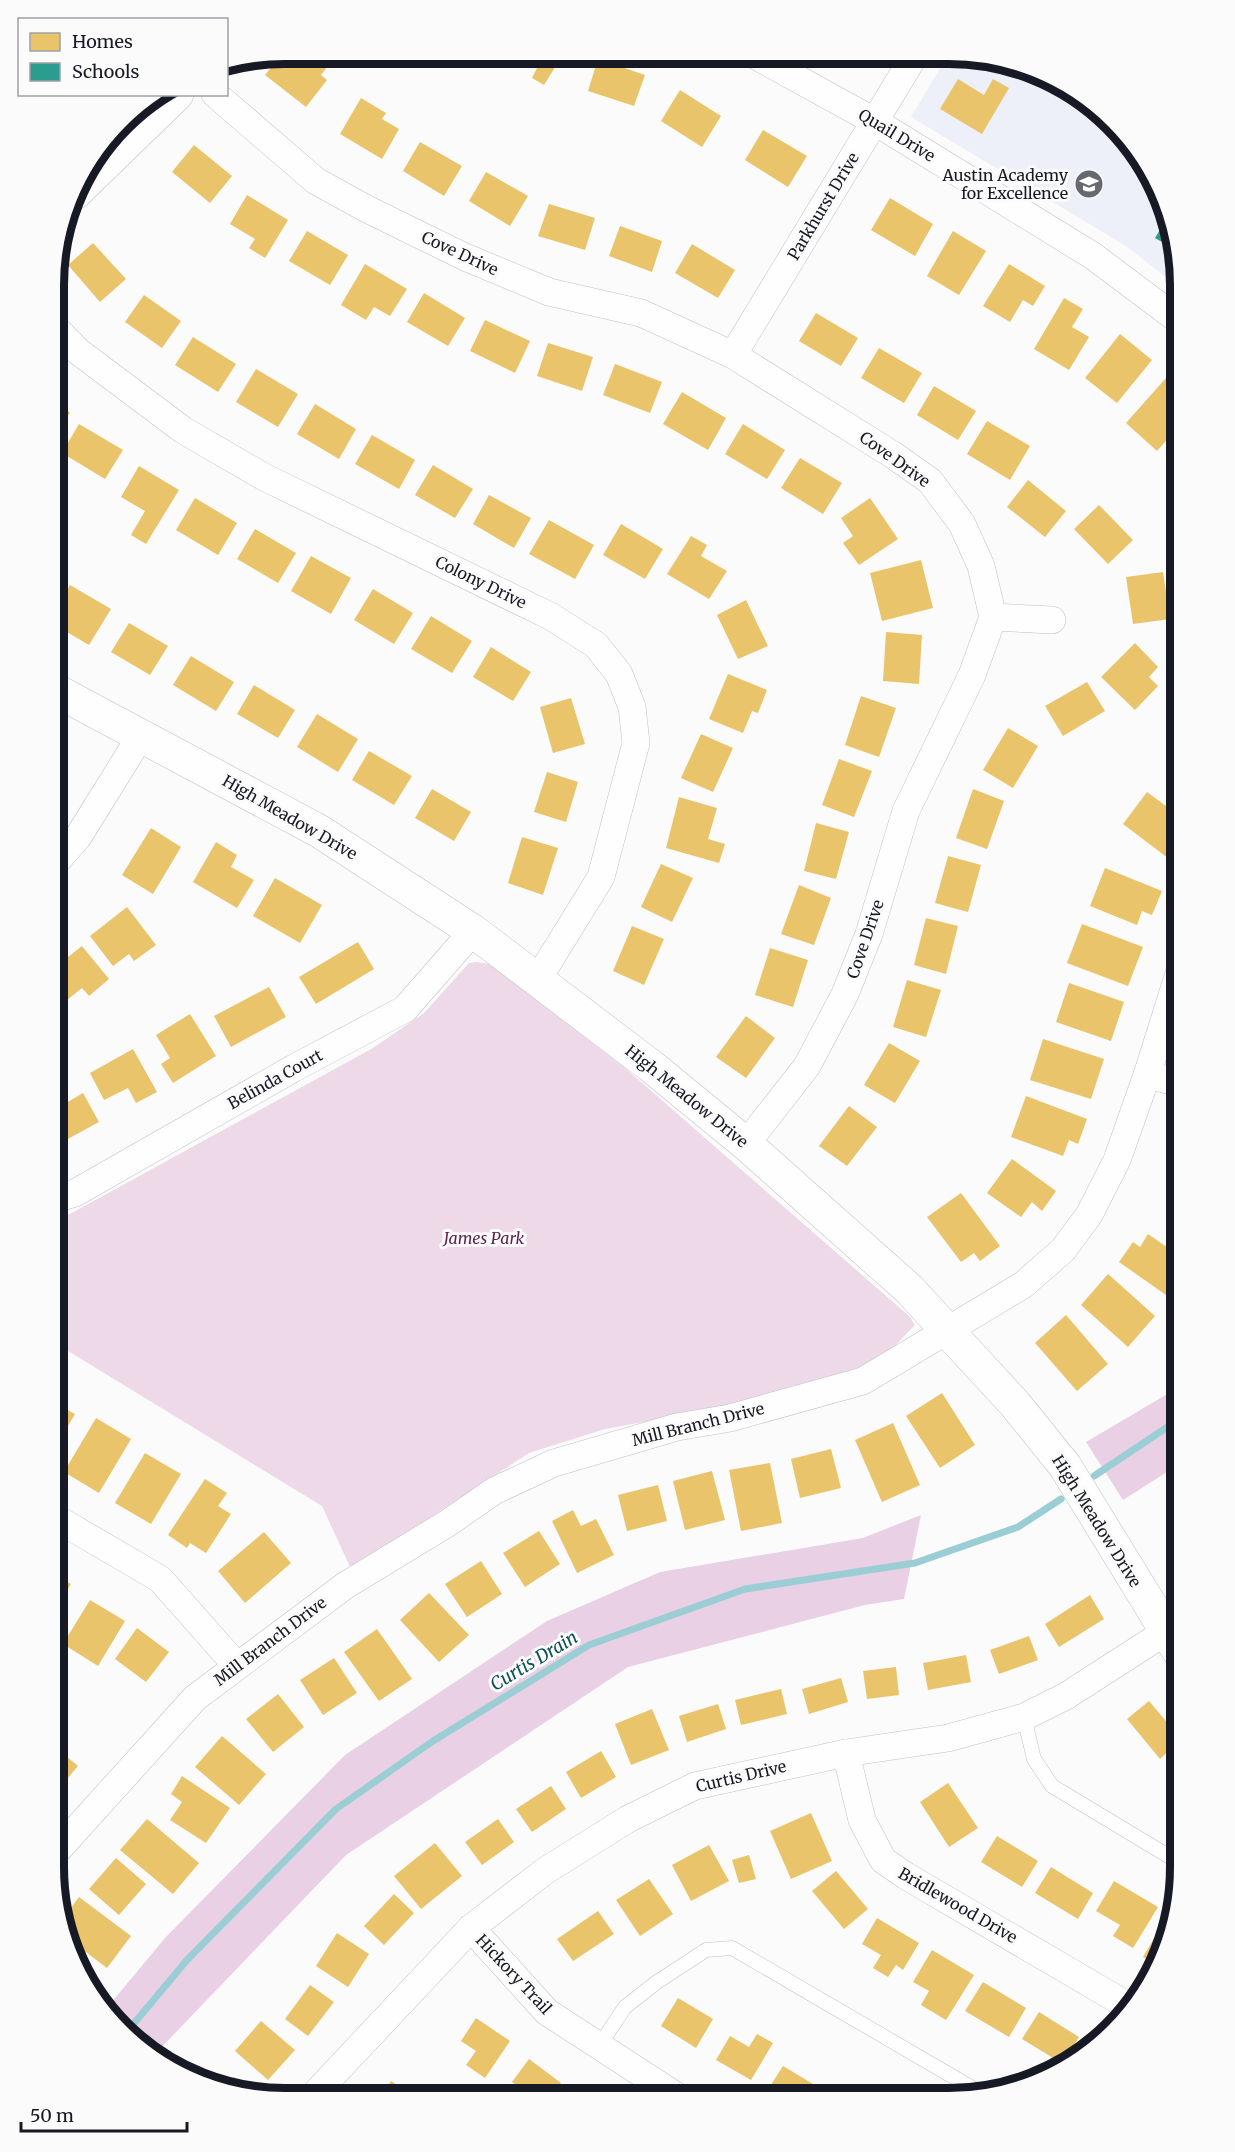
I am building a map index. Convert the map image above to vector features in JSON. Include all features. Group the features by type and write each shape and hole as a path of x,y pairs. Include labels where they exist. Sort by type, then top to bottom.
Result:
{"street":[{"name":"Quail Drive","path":"771,64 874,121 1093,256 1170,314"},
{"name":"Parkhurst Drive","path":"734,355 909,64"},
{"path":"94,176 175,96"},
{"name":"Cove Drive","path":"217,96 316,181 367,209 465,257 549,292 641,313 734,355 893,455 930,481 967,535 981,566 993,617 972,675 906,811 869,934 845,994 807,1066 746,1144"},
{"name":"Colony Drive","path":"64,337 79,352 183,430 264,477 550,616 596,645 619,674 632,707 636,743 601,877 538,979"},
{"path":"993,617 1052,620"},
{"name":"High Meadow Drive","path":"64,695 142,734 319,831 473,931 538,979 746,1144 909,1289 1015,1404 1065,1466 1170,1627"},
{"path":"64,852 78,837 142,734"},
{"name":"Belinda Court","path":"64,1196 75,1193 294,1068 405,1009 473,931"},
{"name":"Mill Branch Drive","path":"64,1843 195,1698 346,1585 504,1486 554,1463 677,1426 730,1418 863,1381 1023,1285 1063,1250 1089,1215 1117,1160 1170,1002"},
{"path":"1147,1075 1170,1080"},
{"path":"64,1523 160,1580 237,1666"},
{"name":"Curtis Drive","path":"321,2088 471,1928 545,1871 628,1819 695,1786 846,1752 948,1738 1024,1717 1170,1639"},
{"name":"Bridlewood Drive","path":"846,1752 862,1820 883,1860 906,1876 1123,2003"},
{"name":"Hickory Trail","path":"471,1928 547,2012 664,2088"}],"lane":[{"path":"1024,1717 1034,1759 1052,1786 1170,1857"},
{"path":"598,2046 625,2007 657,1982 706,1950 732,1948 970,2087"}],"shaded area":[{"name":"Austin Academy for Excellence","path":"942,64 978,66 1007,72 1034,81 1060,94 1106,129 1141,175 1154,201 1163,228 1169,257 1170,280 1126,246 911,117"},
{"path":"1170,1392 1170,1470 1123,1500 1086,1442"},
{"path":"921,1515 904,1599 865,1605 628,1667 346,1855 160,2048 129,2023 111,2003 165,1938 345,1755 547,1621 660,1572 863,1538"}],"green space":[{"name":"James Park","path":"469,963 489,964 625,1068 909,1316 915,1325 881,1360 840,1379 770,1399 605,1429 529,1453 351,1569 322,1506 64,1348 64,1216 373,1048 424,1013"}],"building: Homes":[{"path":"329,64 321,75 327,80 306,107 265,75 273,65"},
{"path":"535,64 557,64 544,85 532,78 538,66"},
{"path":"596,64 613,64 645,75 634,106 588,91"},
{"path":"958,79 984,95 993,79 1009,88 982,134 940,109"},
{"path":"680,90 721,116 702,147 661,121"},
{"path":"361,98 386,113 382,119 399,129 382,159 340,134"},
{"path":"763,130 807,156 788,187 745,160"},
{"path":"420,142 462,166 444,196 403,171"},
{"path":"194,145 232,176 210,203 172,172"},
{"path":"486,172 528,196 510,226 469,201"},
{"path":"247,195 288,220 265,258 249,248 255,239 230,224"},
{"path":"890,198 933,224 915,256 871,230"},
{"path":"549,204 595,218 585,250 538,236"},
{"path":"620,226 662,241 652,272 609,256"},
{"path":"307,231 348,255 330,285 289,261"},
{"path":"953,231 986,251 959,295 927,276"},
{"path":"93,243 126,279 100,302 68,265"},
{"path":"692,244 735,270 718,298 675,273"},
{"path":"365,264 407,289 390,316 374,307 366,320 341,305"},
{"path":"1009,264 1045,286 1033,306 1023,300 1010,322 983,306"},
{"path":"424,293 465,318 448,346 407,322"},
{"path":"144,295 181,321 162,348 125,322"},
{"path":"1064,298 1083,309 1072,327 1089,337 1069,370 1034,349"},
{"path":"816,313 858,338 841,366 799,341"},
{"path":"485,320 530,341 515,373 470,351"},
{"path":"1120,334 1152,360 1117,403 1085,378"},
{"path":"193,337 236,364 218,392 175,365"},
{"path":"548,343 593,357 582,391 537,376"},
{"path":"879,348 922,373 904,403 861,378"},
{"path":"615,364 662,382 650,413 603,395"},
{"path":"256,369 298,394 278,427 236,402"},
{"path":"1166,378 1170,381 1170,436 1157,451 1126,423"},
{"path":"934,386 976,411 958,440 917,415"},
{"path":"682,392 726,418 708,450 663,424"},
{"path":"315,404 356,429 339,459 297,434"},
{"path":"64,407 70,413 64,419"},
{"path":"987,421 1030,446 1010,480 967,454"},
{"path":"79,424 123,450 105,479 64,454 64,450"},
{"path":"743,424 785,450 767,479 725,454"},
{"path":"372,435 415,460 399,489 355,464"},
{"path":"800,458 842,483 823,514 781,488"},
{"path":"433,465 473,489 455,518 415,495"},
{"path":"139,466 179,490 146,544 131,535 145,511 121,497"},
{"path":"1028,480 1066,511 1045,537 1007,507"},
{"path":"489,495 531,518 514,548 473,524"},
{"path":"195,498 237,523 218,555 176,530"},
{"path":"870,498 898,539 859,565 843,543 853,536 841,518"},
{"path":"1099,505 1133,540 1108,564 1074,529"},
{"path":"549,520 594,545 575,579 529,554"},
{"path":"621,524 663,549 645,579 603,555"},
{"path":"255,529 296,553 278,583 237,559"},
{"path":"691,536 707,545 701,556 727,571 709,599 667,574"},
{"path":"311,556 351,578 331,614 291,591"},
{"path":"921,560 933,608 882,621 870,573"},
{"path":"1163,572 1170,619 1133,624 1126,577"},
{"path":"70,585 111,609 89,645 64,630 64,595"},
{"path":"373,589 413,613 394,644 354,620"},
{"path":"746,600 768,646 738,659 717,615"},
{"path":"431,616 472,641 452,673 411,649"},
{"path":"129,623 168,646 150,675 111,652"},
{"path":"886,632 922,635 919,684 883,681"},
{"path":"1135,643 1158,667 1149,677 1158,686 1135,710 1101,677"},
{"path":"491,647 531,672 513,701 473,677"},
{"path":"191,656 234,682 216,711 173,685"},
{"path":"728,674 767,690 758,713 752,711 743,733 709,719"},
{"path":"1087,682 1105,711 1063,736 1045,706"},
{"path":"254,685 295,710 278,738 237,714"},
{"path":"861,696 896,708 879,757 845,745"},
{"path":"571,698 585,744 553,753 540,707"},
{"path":"317,714 358,739 338,772 297,747"},
{"path":"1008,728 1038,746 1013,788 983,770"},
{"path":"701,734 733,748 713,792 681,778"},
{"path":"369,751 412,776 394,805 352,780"},
{"path":"839,759 872,771 854,817 822,805"},
{"path":"547,772 578,782 566,822 534,812"},
{"path":"432,789 471,812 454,841 415,818"},
{"path":"973,789 1004,801 987,849 956,838"},
{"path":"1147,792 1170,809 1170,860 1123,824"},
{"path":"679,797 717,808 708,839 725,844 719,863 666,848"},
{"path":"816,823 849,832 836,879 804,871"},
{"path":"151,828 181,847 153,894 122,875"},
{"path":"522,837 558,848 543,895 508,883"},
{"path":"216,842 237,855 231,867 254,880 237,908 193,882"},
{"path":"948,856 981,865 968,912 935,903"},
{"path":"661,864 693,878 672,922 641,907"},
{"path":"1105,868 1162,891 1152,915 1142,911 1137,925 1090,906"},
{"path":"275,878 322,905 300,943 253,916"},
{"path":"799,885 831,898 814,945 781,934"},
{"path":"127,907 156,945 134,961 129,954 113,966 90,936"},
{"path":"926,918 958,926 946,974 914,965"},
{"path":"1082,924 1143,947 1128,986 1067,963"},
{"path":"632,926 664,939 644,985 613,971"},
{"path":"358,942 374,969 316,1004 299,977"},
{"path":"82,946 109,979 89,996 82,988 67,1000 64,996 64,960"},
{"path":"770,948 808,960 793,1007 755,995"},
{"path":"907,980 941,990 926,1037 893,1027"},
{"path":"1069,983 1124,1002 1111,1041 1056,1022"},
{"path":"269,987 286,1017 231,1047 214,1016"},
{"path":"190,1014 216,1056 173,1083 161,1064 170,1058 156,1035"},
{"path":"746,1016 775,1038 746,1078 716,1057"},
{"path":"1043,1039 1104,1059 1091,1099 1030,1080"},
{"path":"889,1043 920,1061 895,1103 864,1085"},
{"path":"133,1049 157,1092 136,1103 128,1088 104,1100 90,1073"},
{"path":"83,1093 99,1122 64,1141 64,1104"},
{"path":"1026,1096 1087,1119 1078,1144 1069,1140 1063,1156 1011,1137"},
{"path":"849,1106 877,1127 847,1166 819,1146"},
{"path":"1012,1159 1056,1191 1042,1211 1032,1202 1021,1217 987,1193"},
{"path":"961,1193 1000,1246 980,1261 974,1253 961,1262 927,1217"},
{"path":"1148,1234 1170,1249 1170,1290 1166,1295 1119,1262 1133,1242 1140,1247"},
{"path":"1108,1274 1155,1316 1128,1347 1081,1305"},
{"path":"1066,1315 1108,1364 1077,1391 1035,1343"},
{"path":"942,1393 975,1445 940,1468 906,1416"},
{"path":"64,1408 75,1414 64,1433"},
{"path":"96,1418 131,1439 99,1493 64,1472"},
{"path":"893,1423 920,1485 882,1502 855,1440"},
{"path":"831,1449 841,1488 800,1498 791,1459"},
{"path":"145,1453 181,1474 151,1524 115,1503"},
{"path":"770,1463 782,1523 741,1531 729,1470"},
{"path":"712,1471 725,1520 685,1530 673,1481"},
{"path":"205,1479 227,1493 218,1506 231,1514 206,1553 190,1543 187,1548 168,1535"},
{"path":"658,1485 667,1521 627,1531 618,1495"},
{"path":"573,1510 581,1526 596,1519 614,1555 577,1573 552,1521"},
{"path":"539,1531 560,1564 525,1587 503,1553"},
{"path":"264,1532 291,1563 245,1603 218,1571"},
{"path":"481,1561 502,1594 467,1617 445,1584"},
{"path":"64,1580 71,1584 64,1596"},
{"path":"429,1593 469,1635 439,1662 400,1620"},
{"path":"1090,1595 1104,1619 1059,1647 1045,1624"},
{"path":"90,1600 125,1621 98,1666 64,1645"},
{"path":"137,1628 169,1652 146,1682 115,1659"},
{"path":"377,1629 412,1679 379,1701 344,1652"},
{"path":"1029,1636 1038,1660 999,1674 990,1650"},
{"path":"966,1655 971,1682 928,1690 923,1663"},
{"path":"334,1658 357,1693 323,1715 300,1680"},
{"path":"896,1667 899,1695 867,1699 863,1671"},
{"path":"841,1678 848,1702 809,1714 802,1689"},
{"path":"781,1689 787,1714 741,1725 735,1700"},
{"path":"278,1694 304,1727 273,1752 246,1719"},
{"path":"1149,1701 1170,1726 1170,1749 1160,1759 1127,1719"},
{"path":"718,1704 726,1729 687,1742 679,1716"},
{"path":"652,1709 669,1750 631,1765 615,1724"},
{"path":"222,1736 266,1774 239,1805 195,1767"},
{"path":"601,1751 616,1777 581,1798 566,1772"},
{"path":"64,1754 78,1766 64,1782"},
{"path":"182,1776 230,1808 206,1843 170,1820 182,1802 171,1794"},
{"path":"948,1783 978,1828 949,1847 920,1802"},
{"path":"551,1786 566,1809 532,1832 516,1809"},
{"path":"811,1813 832,1861 791,1879 770,1831"},
{"path":"147,1819 199,1863 173,1894 120,1850"},
{"path":"498,1819 514,1842 482,1865 465,1842"},
{"path":"997,1836 1038,1861 1022,1887 981,1862"},
{"path":"435,1843 462,1876 421,1909 394,1876"},
{"path":"709,1845 729,1881 691,1901 672,1865"},
{"path":"749,1855 756,1879 739,1883 732,1860"},
{"path":"116,1858 146,1884 119,1915 89,1889"},
{"path":"1051,1867 1093,1893 1078,1919 1035,1893"},
{"path":"836,1871 868,1909 844,1929 812,1891"},
{"path":"649,1879 673,1914 640,1936 616,1900"},
{"path":"1114,1881 1158,1907 1133,1948 1113,1936 1120,1925 1096,1911"},
{"path":"394,1894 414,1913 384,1945 364,1926"},
{"path":"79,1897 131,1936 107,1968 80,1947 69,1910"},
{"path":"598,1911 614,1934 573,1961 557,1939"},
{"path":"877,1918 919,1943 903,1970 896,1965 888,1977 873,1968 881,1955 862,1944"},
{"path":"1162,1925 1163,1925 1150,1961 1143,1957"},
{"path":"337,1933 369,1954 348,1987 316,1966"},
{"path":"932,1950 974,1975 946,2020 921,2005 929,1991 913,1982"},
{"path":"983,1982 1026,2008 1009,2037 965,2011"},
{"path":"310,1985 334,2002 308,2036 285,2019"},
{"path":"678,1998 713,2019 696,2048 661,2026"},
{"path":"1039,2012 1079,2037 1071,2051 1056,2060 1022,2039"},
{"path":"476,2018 510,2041 485,2078 466,2065 476,2051 461,2041"},
{"path":"261,2021 295,2050 268,2080 235,2051"},
{"path":"757,2034 773,2043 751,2080 716,2060 730,2036 749,2047"},
{"path":"529,2059 561,2083 557,2088 520,2088 512,2082"},
{"path":"783,2066 818,2087 817,2088 769,2088"},
{"path":"391,2081 402,2088 386,2088"}],"building: Schools":[{"path":"1162,226 1166,244 1155,238"}],"waterway":[{"name":"Curtis Drain","path":"1094,1476 1170,1425"},
{"name":"Curtis Drain","path":"132,2026 187,1960 336,1809 433,1741 589,1645 745,1589 915,1563 1018,1527 1061,1499"}],"place":[{"name":"Austin Academy for Excellence","path":"1089,184"}]}
